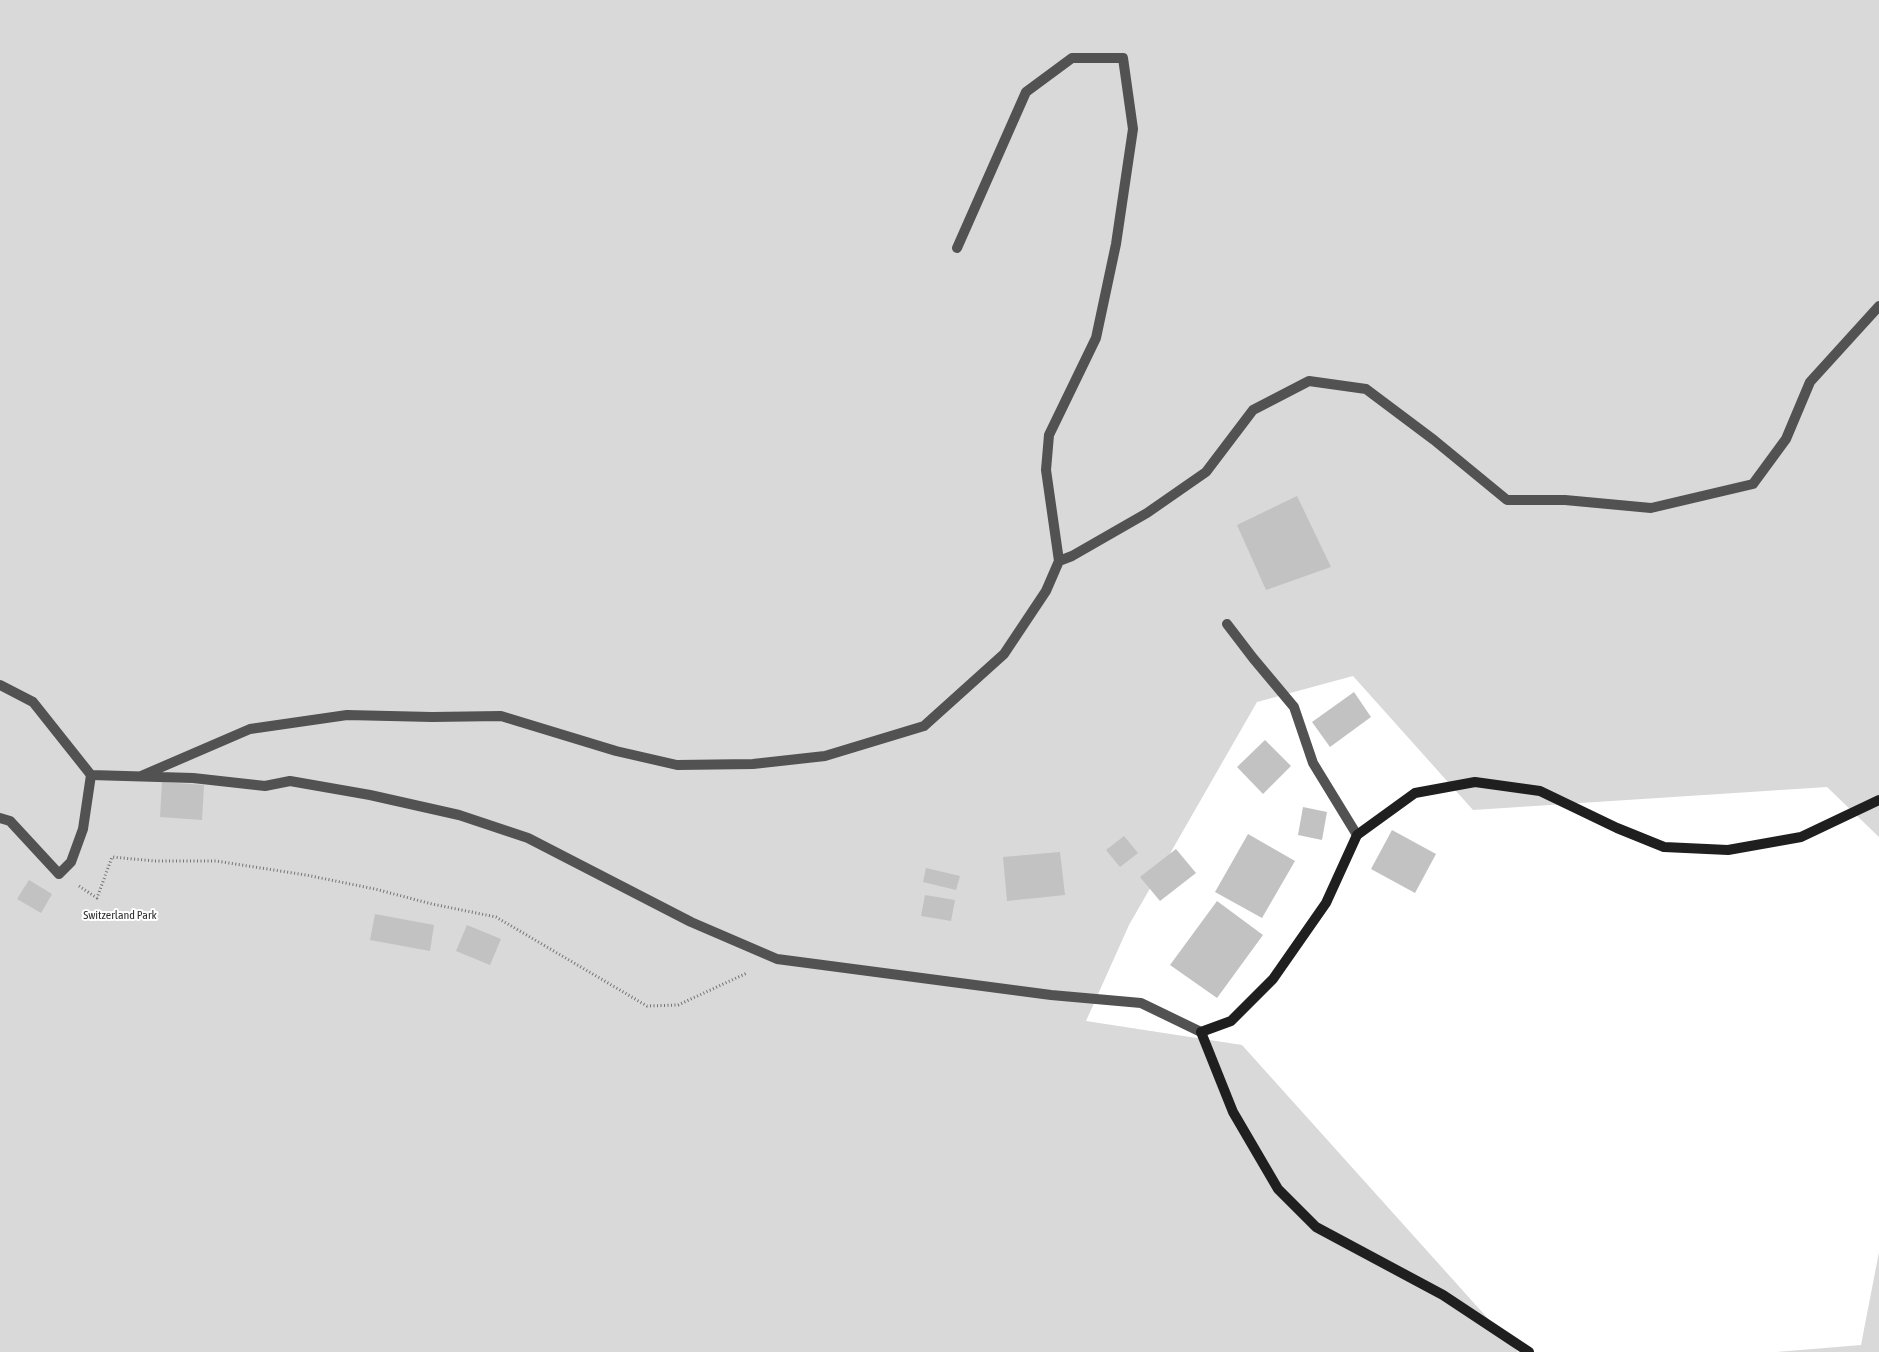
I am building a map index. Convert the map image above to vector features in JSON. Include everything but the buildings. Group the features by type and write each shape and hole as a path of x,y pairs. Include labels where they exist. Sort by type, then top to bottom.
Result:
{"street":[{"path":"141,776 250,729 348,715 502,716 616,751 677,765 753,764 825,756 924,726 1004,654 1046,591 1059,561 1046,470 1049,435 1096,338 1116,244 1133,129 1123,58 1072,58 1026,92 957,248"},
{"path":"1059,561 1072,556 1147,513 1206,472 1253,410 1310,381 1366,389 1434,440 1507,500 1565,500 1651,508 1753,484 1786,439 1810,382 1879,306"},
{"path":"1227,624 1294,707 1313,763 1357,834"},
{"path":"0,685 33,702 91,774 83,829 71,862 59,874 10,821 0,818"},
{"path":"91,774 194,778 265,786 290,781 370,795 459,815 528,838 691,922 777,959 1051,995 1141,1003 1201,1032 1233,1112 1278,1189 1316,1227 1443,1295 1529,1352"},
{"path":"1201,1032 1231,1021 1273,979 1326,903 1357,834 1415,793 1475,782 1540,791 1617,828 1664,847 1728,850 1801,837 1879,800"}],"path":[{"path":"59,874 97,898 112,858 155,861 216,861 375,888 432,904 496,916 647,1006 678,1005 777,959"}],"green space":[{"name":"Switzerland Park","path":"0,0 1879,0 1879,837 1827,787 1473,810 1353,676 1257,702 1129,925 1086,1021 1242,1045 1518,1352 0,1352"},
{"path":"1879,1252 1879,1352 1776,1352 1861,1345"}]}
